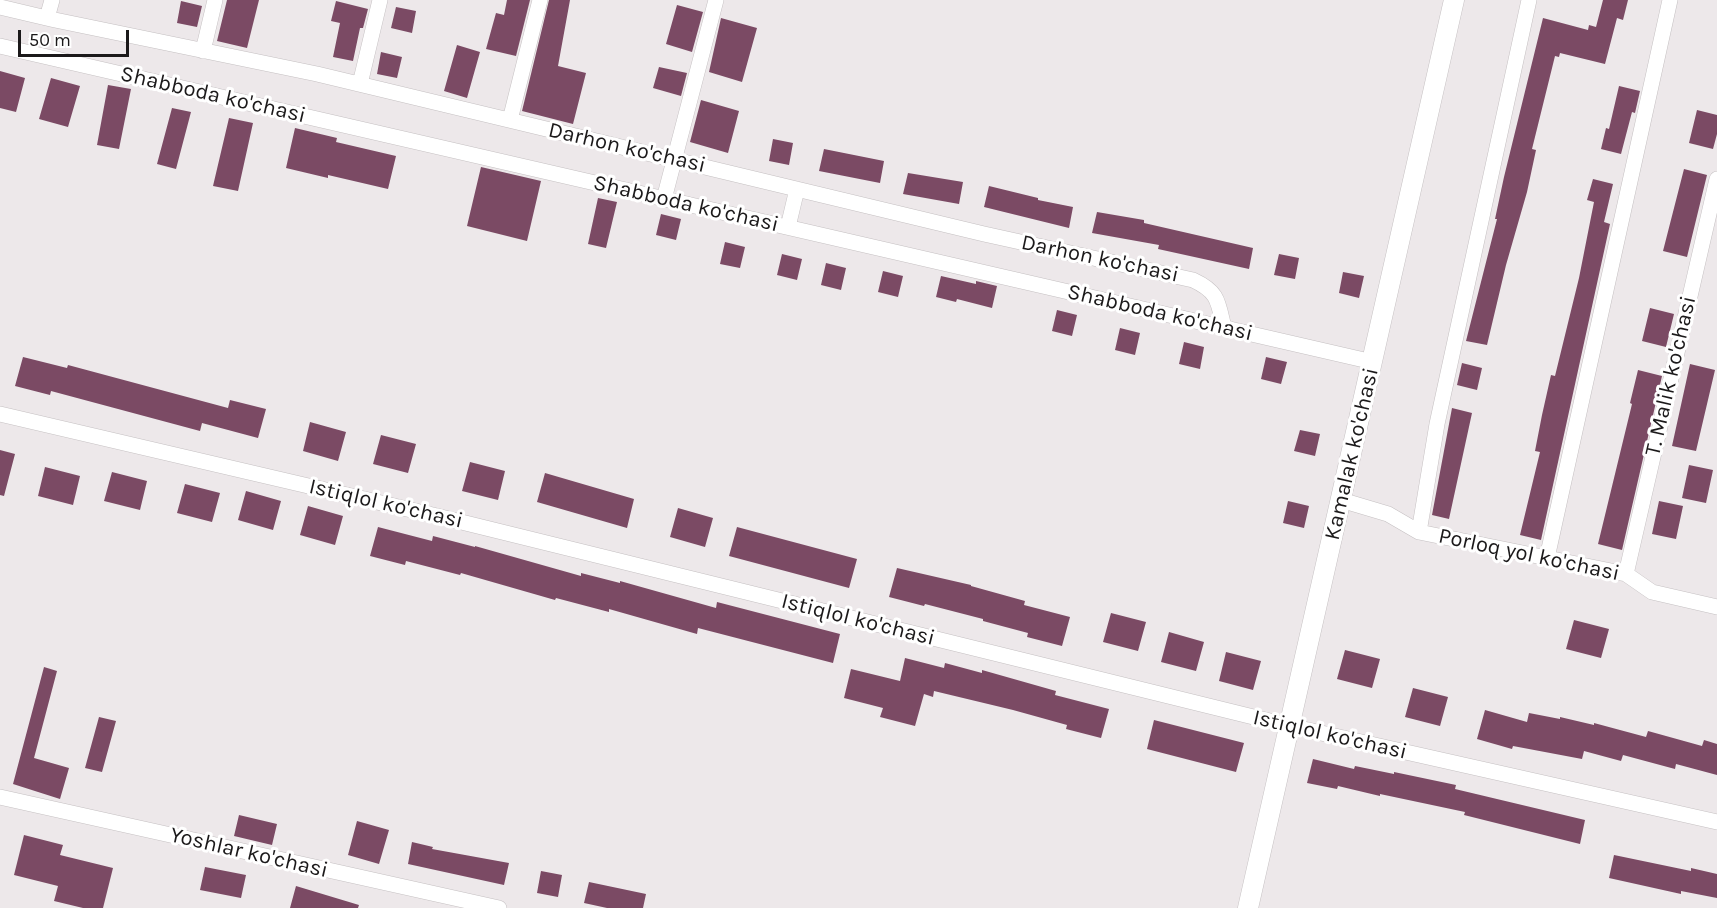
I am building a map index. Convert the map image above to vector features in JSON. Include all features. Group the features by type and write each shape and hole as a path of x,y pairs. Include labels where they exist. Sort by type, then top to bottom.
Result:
{"main road":[{"name":"Kamalak ko'chasi","path":"1248,908 1454,0"}],"street":[{"path":"47,18 52,0"},
{"path":"203,51 215,0"},
{"path":"360,84 380,0"},
{"path":"510,120 540,0"},
{"path":"664,199 716,0"},
{"path":"1419,532 1437,424 1529,0"},
{"path":"1547,558 1670,0"},
{"name":"Darhon ko'chasi","path":"0,7 360,84 984,234 1193,280 1208,287 1218,302 1224,328"},
{"name":"Shabboda ko'chasi","path":"0,46 1373,362"},
{"name":"T. Malik ko'chasi","path":"1626,574 1717,179"},
{"path":"788,227 797,189"},
{"name":"Istiqlol ko'chasi","path":"0,414 437,516 1290,726 1717,822"},
{"name":"Porloq yol ko'chasi","path":"1341,500 1388,514 1419,532 1626,574 1652,592 1717,607"},
{"name":"Yoshlar ko'chasi","path":"0,797 499,908"}],"building":[{"path":"227,0 259,0 247,48 217,41"},
{"path":"507,0 530,0 516,56 486,49 496,13 504,15"},
{"path":"549,0 570,0 558,66 586,73 573,124 522,111"},
{"path":"1603,0 1628,0 1623,20 1617,18 1605,64 1560,53 1559,57 1555,56 1532,149 1536,150 1527,192 1506,265 1487,345 1466,341 1497,219 1495,219 1504,177 1543,18 1588,30 1589,25 1596,27"},
{"path":"181,1 202,6 197,27 177,23"},
{"path":"336,1 368,9 363,28 360,28 353,61 333,57 340,23 331,21"},
{"path":"677,5 703,12 692,52 666,44"},
{"path":"396,7 416,11 412,33 391,28"},
{"path":"721,18 757,28 742,82 709,72"},
{"path":"457,45 480,52 467,98 444,91"},
{"path":"381,52 402,57 397,78 377,74"},
{"path":"659,67 687,73 681,96 653,88"},
{"path":"0,71 25,78 16,112 0,108"},
{"path":"51,78 80,86 68,127 39,119"},
{"path":"108,85 131,89 119,149 97,145"},
{"path":"1619,86 1640,91 1621,154 1601,149 1606,128 1609,129"},
{"path":"701,100 739,111 728,153 690,142"},
{"path":"172,108 191,112 176,169 157,164"},
{"path":"1697,110 1717,115 1717,134 1713,149 1689,143"},
{"path":"229,118 253,123 238,191 213,186"},
{"path":"295,128 337,138 336,142 396,156 388,189 286,168"},
{"path":"773,139 793,143 789,165 769,161"},
{"path":"824,149 884,161 880,183 819,171"},
{"path":"481,167 541,181 527,241 467,226"},
{"path":"1684,169 1707,175 1687,257 1663,251"},
{"path":"908,173 963,182 959,204 903,194"},
{"path":"1593,179 1613,184 1604,222 1610,224 1541,540 1520,535 1540,452 1535,451 1551,375 1555,376 1579,278 1594,202 1587,200"},
{"path":"989,186 1073,207 1069,228 984,207"},
{"path":"598,198 617,202 606,248 588,244"},
{"path":"1097,212 1144,220 1144,223 1253,248 1249,269 1158,249 1159,245 1092,233"},
{"path":"661,214 681,219 676,240 656,235"},
{"path":"725,242 745,247 740,268 720,264"},
{"path":"782,254 802,259 797,280 777,275"},
{"path":"1279,254 1299,258 1295,279 1274,275"},
{"path":"826,263 846,268 841,290 821,285"},
{"path":"883,271 903,276 898,297 878,292"},
{"path":"1343,272 1364,276 1359,298 1339,293"},
{"path":"941,276 997,286 992,308 957,299 956,302 936,297"},
{"path":"1650,308 1674,314 1666,347 1642,341"},
{"path":"1057,310 1077,315 1072,336 1052,331"},
{"path":"1120,328 1140,333 1135,355 1115,350"},
{"path":"1184,342 1204,347 1200,369 1179,364"},
{"path":"23,357 67,368 68,365 228,408 230,400 266,409 258,438 202,423 200,431 51,391 50,395 15,386"},
{"path":"1266,357 1287,362 1281,384 1261,379"},
{"path":"1462,363 1482,368 1477,390 1457,385"},
{"path":"1690,364 1715,370 1696,451 1672,446"},
{"path":"1638,370 1662,376 1622,550 1598,544"},
{"path":"1452,408 1472,413 1449,519 1432,515"},
{"path":"310,422 346,432 338,461 303,451"},
{"path":"1300,430 1320,434 1315,456 1294,451"},
{"path":"381,435 416,444 408,473 373,464"},
{"path":"0,450 15,454 4,496 0,495"},
{"path":"470,462 505,471 498,500 462,491"},
{"path":"1689,465 1713,470 1706,503 1682,498"},
{"path":"45,467 80,476 73,505 38,496"},
{"path":"112,472 147,481 140,510 104,501"},
{"path":"545,473 634,499 627,528 537,502"},
{"path":"185,484 220,493 212,522 177,513"},
{"path":"246,491 281,501 273,530 238,520"},
{"path":"1288,501 1309,506 1304,528 1283,523"},
{"path":"1659,501 1683,506 1676,539 1652,534"},
{"path":"308,506 343,516 335,545 300,535"},
{"path":"678,508 713,518 705,547 670,537"},
{"path":"378,527 432,541 433,536 581,576 581,573 620,583 620,581 716,608 717,602 840,634 833,663 698,628 697,634 609,609 609,612 556,598 555,600 461,573 460,575 406,561 405,565 370,556"},
{"path":"737,527 857,559 849,588 729,556"},
{"path":"897,568 971,585 1025,601 1024,605 1070,617 1062,646 1027,637 1028,633 983,621 983,619 889,597"},
{"path":"1111,613 1146,622 1138,651 1103,642"},
{"path":"1574,620 1609,629 1601,658 1566,649"},
{"path":"1169,632 1204,642 1196,671 1161,662"},
{"path":"1345,650 1380,659 1372,688 1337,679"},
{"path":"1226,652 1261,661 1253,690 1219,681"},
{"path":"905,658 944,668 945,663 982,673 982,670 1056,691 1055,695 1109,709 1101,738 1066,729 1067,725 934,691 933,697 924,694 915,726 880,717 883,708 844,698 851,669 900,681"},
{"path":"44,667 57,671 34,758 69,768 60,799 13,784"},
{"path":"1413,688 1448,697 1440,726 1405,717"},
{"path":"1485,710 1527,722 1529,713 1594,725 1594,723 1646,737 1648,731 1702,746 1704,740 1717,744 1717,775 1676,764 1675,769 1623,755 1621,761 1584,751 1582,759 1513,746 1512,749 1477,739"},
{"path":"99,717 116,721 102,772 85,768"},
{"path":"1154,720 1244,743 1236,772 1147,749"},
{"path":"1313,759 1354,769 1355,766 1394,774 1394,772 1456,785 1455,789 1585,820 1580,844 1464,815 1465,812 1338,786 1337,789 1307,783"},
{"path":"239,815 277,824 272,845 234,836"},
{"path":"357,821 389,830 379,864 348,855"},
{"path":"24,835 63,845 60,855 113,868 103,908 83,908 54,901 58,886 14,875"},
{"path":"412,842 433,847 432,849 509,863 504,885 408,864"},
{"path":"1614,855 1717,874 1717,898 1681,891 1681,894 1609,878"},
{"path":"205,867 246,875 241,898 200,890"},
{"path":"541,871 562,875 558,897 537,893"},
{"path":"589,882 646,894 643,908 607,908 584,903"},
{"path":"296,886 359,905 358,908 290,908"}]}
